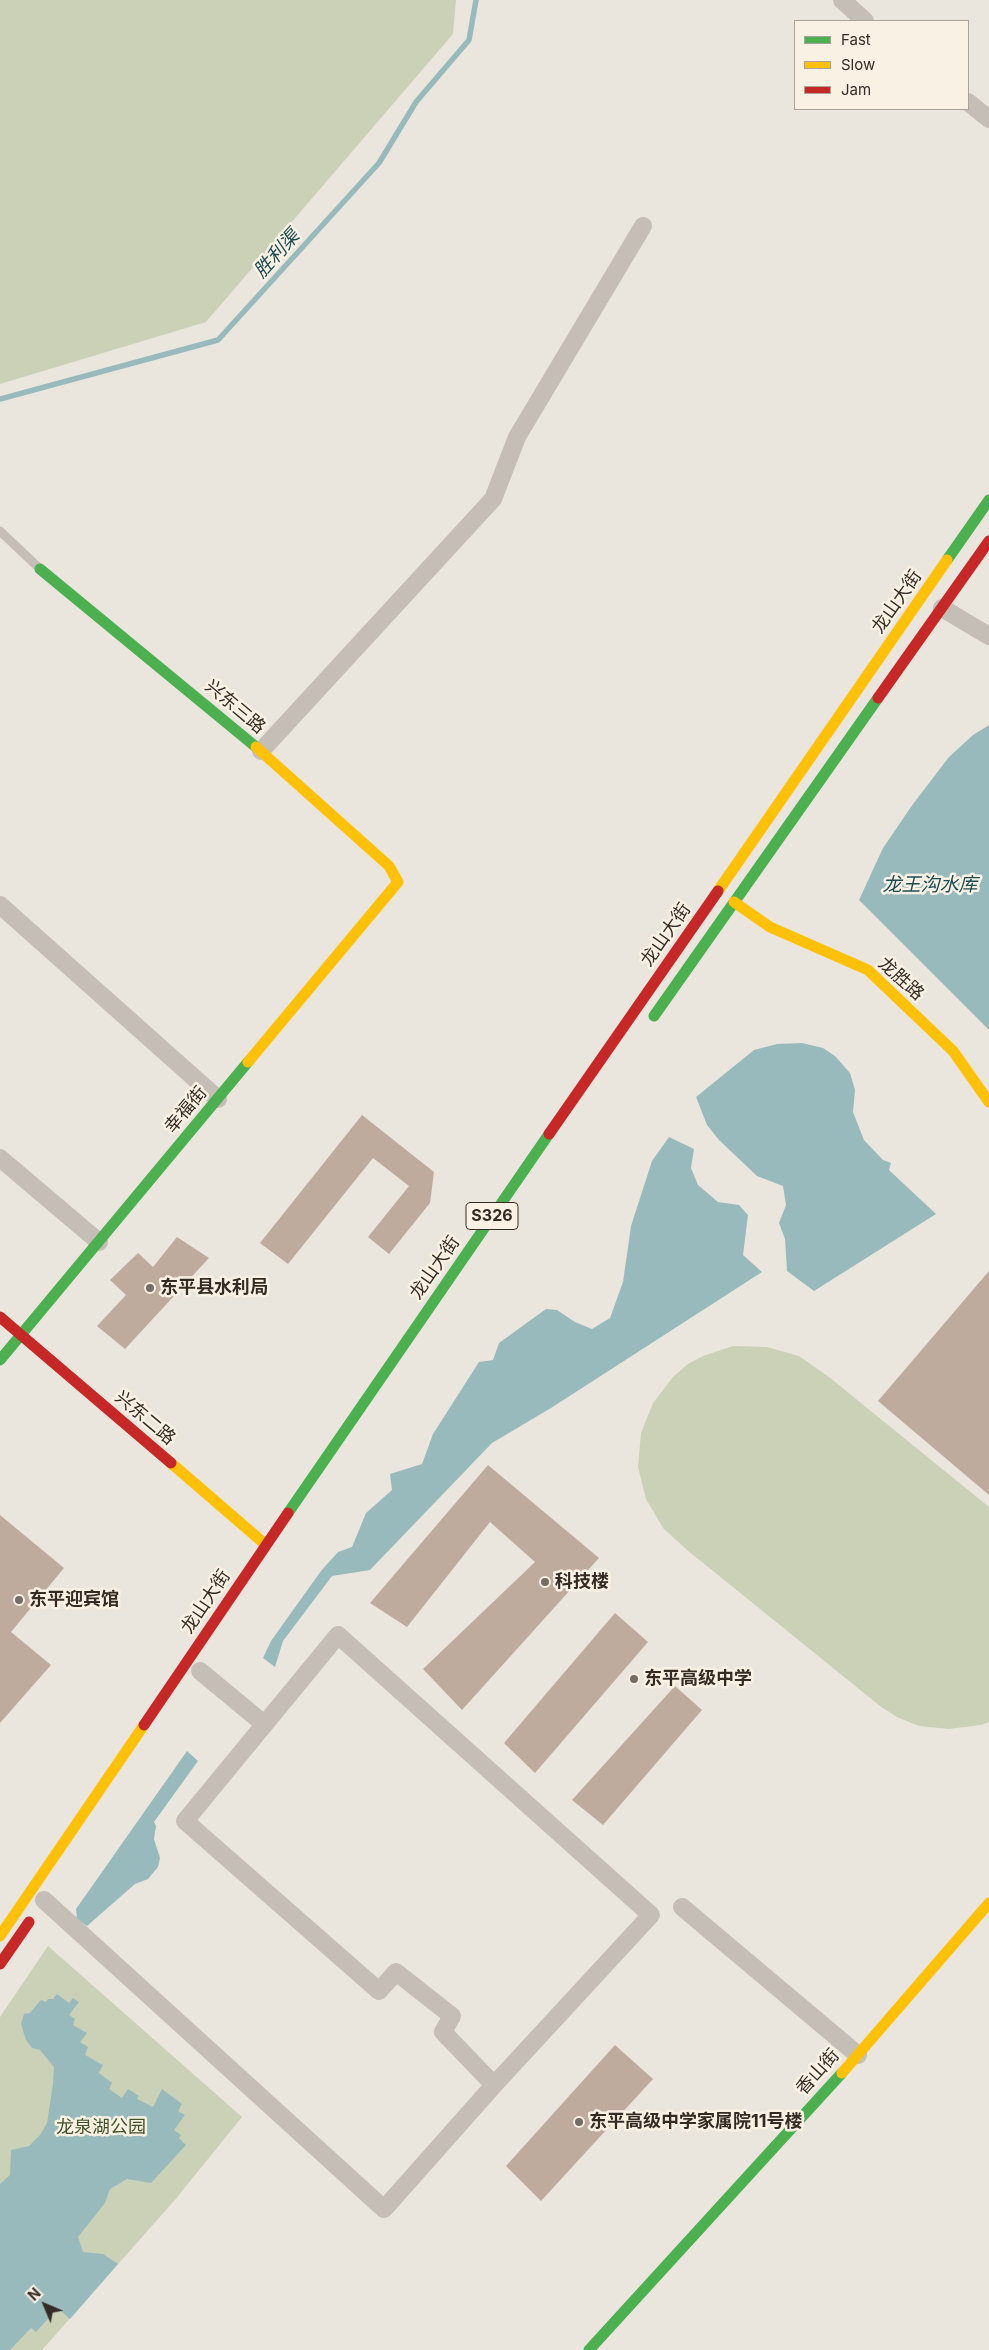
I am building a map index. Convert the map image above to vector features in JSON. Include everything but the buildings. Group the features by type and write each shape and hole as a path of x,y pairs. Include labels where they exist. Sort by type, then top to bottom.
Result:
{"main road":[{"name":"龙山大街","path":"0,1936 266,1545 989,500"},
{"name":"龙山大街","path":"649,1024 989,541"},
{"name":"兴东三路","path":"40,569 261,752 389,866 398,882"},
{"name":"幸福街","path":"0,1360 398,882"},
{"name":"龙胜路","path":"734,902 770,927 868,970 953,1051 989,1102"},
{"name":"兴东二路","path":"0,1318 266,1545"},
{"name":"香山街","path":"589,2350 858,2055 989,1903"},
{"path":"0,1964 41,1904"}],"street":[{"path":"842,0 865,20"},
{"path":"969,103 989,119"},
{"path":"261,752 492,499 517,437 643,226"},
{"path":"942,608 989,636"},
{"path":"0,905 218,1099"},
{"path":"0,1158 99,1242"},
{"path":"41,1904 384,2209 651,1915 338,1635 185,1820 379,1991 396,1972 452,2016 443,2032 494,2086"},
{"path":"200,1671 264,1724"},
{"path":"682,1907 858,2055"}],"lane":[{"path":"0,531 40,569"}],"green space":[{"path":"0,0 456,0 453,34 206,322 0,384"},
{"path":"733,1346 767,1347 799,1356 829,1377 989,1507 989,1722 981,1725 949,1729 919,1726 897,1717 880,1706 687,1550 663,1528 646,1499 638,1467 641,1433 653,1403 673,1377 688,1364 703,1356"},
{"name":"龙泉湖公园","path":"48,1946 242,2117 174,2201 42,2350 0,2350 0,2017"}],"water":[{"name":"龙王沟水库","path":"989,725 989,1030 859,900 883,848 913,804 949,757 973,735"},
{"path":"802,1043 823,1048 835,1056 850,1073 855,1090 853,1112 864,1140 883,1160 891,1163 889,1170 936,1214 814,1291 787,1271 785,1239 779,1223 786,1205 783,1186 757,1176 719,1140 707,1125 696,1097 754,1050 777,1044"},
{"path":"669,1137 694,1149 691,1168 698,1185 718,1202 739,1205 748,1215 743,1255 762,1272 551,1408 492,1443 370,1570 332,1576 283,1641 275,1667 263,1658 271,1641 321,1571 338,1552 352,1547 366,1513 392,1490 390,1474 422,1464 433,1434 479,1362 493,1360 499,1343 546,1309 557,1310 575,1322 592,1329 610,1318 623,1282 631,1226 652,1161"},
{"path":"187,1751 198,1761 154,1822 156,1826 154,1839 160,1858 158,1867 148,1879 135,1884 87,1926 77,1919 76,1909"},
{"path":"57,1994 69,2003 73,1998 79,2002 69,2015 75,2019 73,2025 87,2033 80,2042 88,2047 85,2055 103,2065 99,2073 112,2083 109,2089 122,2098 128,2089 139,2096 137,2099 153,2107 162,2089 182,2104 178,2111 185,2115 174,2130 181,2135 179,2138 186,2145 151,2183 127,2179 110,2189 105,2203 78,2237 83,2252 103,2254 118,2264 70,2319 58,2308 36,2332 31,2328 10,2350 0,2350 0,2184 10,2175 11,2150 29,2146 40,2135 47,2123 53,2084 54,2067 40,2050 32,2048 26,2040 21,2024 24,2014 30,2013 41,2000 46,2002 48,1999 53,1999"}],"waterway":[{"name":"胜利渠","path":"0,399 218,340 379,163 416,102 469,40 476,0"}],"traffic: fast":[{"path":"947,560 989,500"},
{"path":"40,569 256,747"},
{"path":"654,1016 878,698"},
{"path":"0,1360 248,1062"},
{"path":"288,1513 549,1134"},
{"path":"589,2350 842,2073"}],"traffic: slow":[{"path":"718,891 947,560"},
{"path":"248,1062 398,882 389,866 256,747"},
{"path":"734,902 770,927 868,970 953,1051 989,1102"},
{"path":"171,1463 266,1545"},
{"path":"0,1936 144,1725"},
{"path":"842,2073 989,1903"}],"traffic: jam":[{"path":"878,698 989,541"},
{"path":"549,1134 718,891"},
{"path":"0,1317 171,1463"},
{"path":"144,1725 288,1513"},
{"path":"0,1964 29,1922"}],"place":[{"name":"东平县水利局","path":"150,1288"},
{"name":"科技楼","path":"545,1582"},
{"name":"东平迎宾馆","path":"19,1600"},
{"name":"东平高级中学","path":"634,1679"},
{"name":"东平高级中学家属院11号楼","path":"579,2122"}]}
